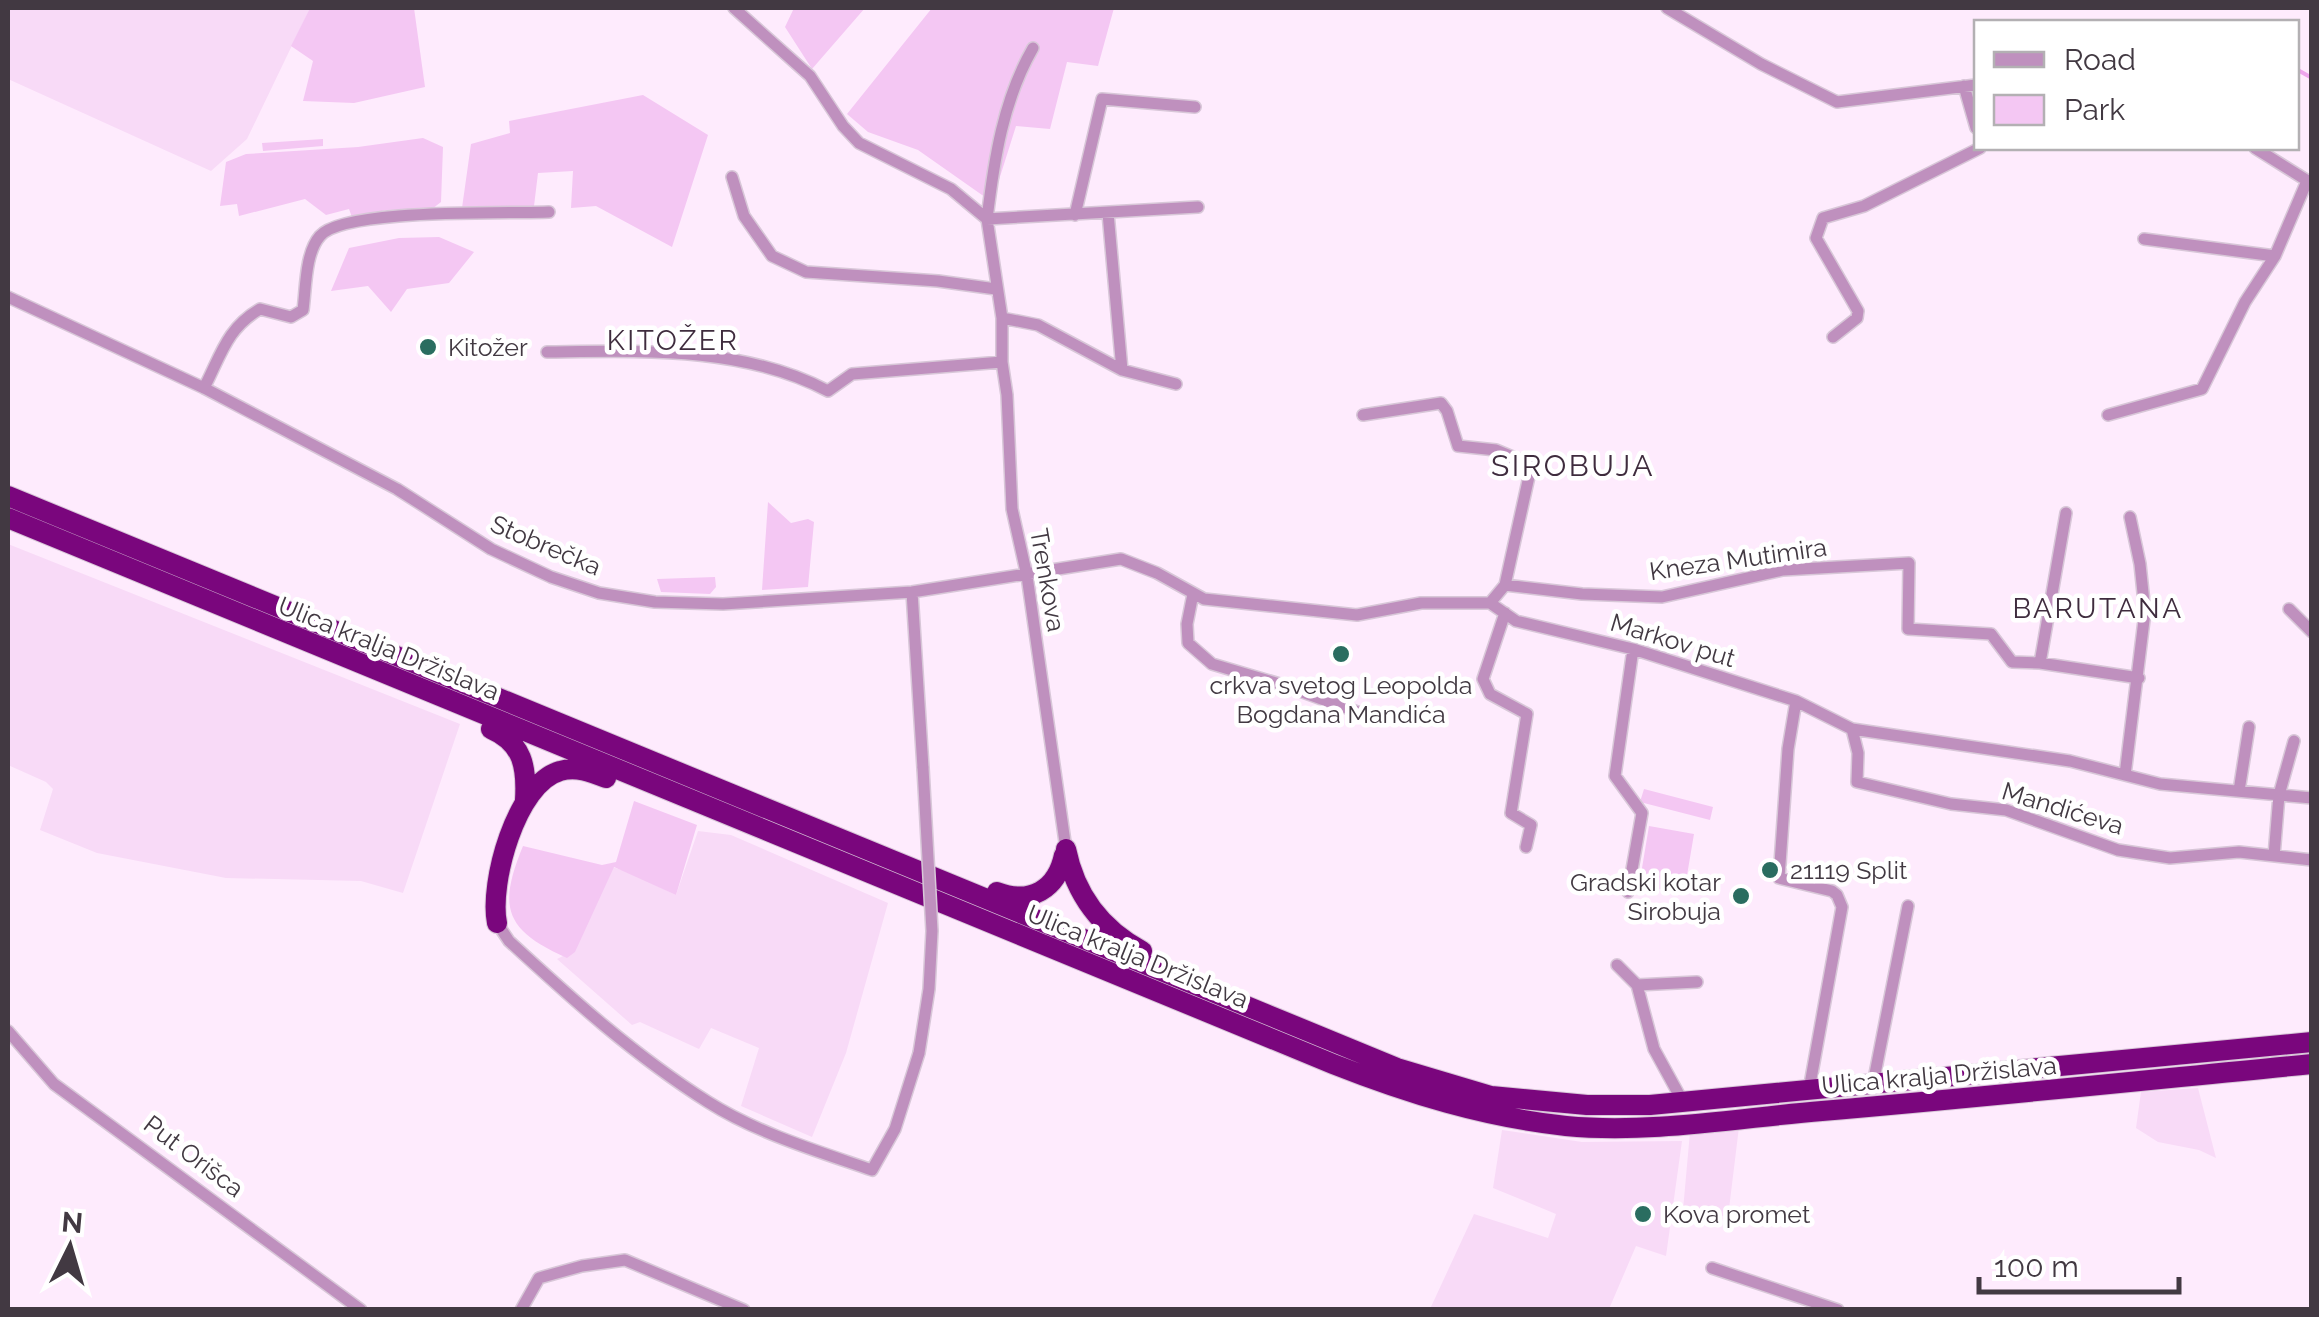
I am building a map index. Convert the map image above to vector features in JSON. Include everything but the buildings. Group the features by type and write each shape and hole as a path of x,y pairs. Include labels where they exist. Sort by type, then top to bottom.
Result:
{"highway":[{"name":"Ulica kralja Držislava","path":"8,496 1396,1068 1491,1096 1587,1105 1683,1102 2312,1042"},
{"name":"Ulica kralja Držislava","path":"8,518 1347,1070 1438,1102 1510,1119 1571,1126 1646,1126 2312,1064"},
{"path":"468,708 476,720 505,735 516,746 525,774 525,800 495,887 497,923"},
{"path":"525,800 550,775 572,769 641,792 670,791"},
{"path":"950,883 964,879 1008,896 1039,894 1054,883 1066,848"},
{"path":"1066,848 1070,873 1094,913 1112,932 1165,962 1173,975"}],"street":[{"path":"734,8 810,76 842,126 859,142 951,188 987,219 1198,207"},
{"path":"1667,8 1836,102 1970,86 1974,114"},
{"name":"Trenkova","path":"1032,48 1019,71 994,156 987,219 1002,318 1012,510 1026,576 1066,848"},
{"path":"1075,214 1102,99 1195,107"},
{"path":"1833,337 1858,318 1858,311 1816,238 1823,218 1864,206 1976,150"},
{"path":"2108,414 2202,389 2309,182 2258,150"},
{"path":"732,177 744,216 772,256 806,272 996,288"},
{"path":"204,388 233,329 247,316 260,309 291,317 303,310 311,253 320,236 333,227 385,216 549,212"},
{"path":"1108,213 1122,370"},
{"path":"2144,239 2274,256"},
{"name":"Stobrečka","path":"8,297 204,388 397,490 490,548 551,577 599,593 655,602 723,604 912,592 1026,576"},
{"path":"1002,318 1038,325 1122,370 1176,384"},
{"path":"547,352 698,354 798,375 828,390 852,374 1002,362"},
{"path":"1026,576 1120,559 1157,573 1204,599 1358,615 1422,603 1490,603 1505,585 1530,472 1527,463 1496,450 1458,446 1448,411 1441,403 1363,414"},
{"path":"2040,662 2066,514"},
{"path":"2125,775 2145,612 2130,517"},
{"name":"Kneza Mutimira","path":"1505,585 1582,594 1662,596 1782,570 1909,563 1908,629 1991,634 2012,662 2040,662 2138,678"},
{"path":"497,923 509,941 629,1048 710,1104 805,1146 872,1170 895,1129 919,1052 929,989 932,931 912,592"},
{"path":"1193,594 1188,643 1212,664 1366,715"},
{"name":"Markov put","path":"1490,603 1516,621 1633,649 1796,701 1852,730 2036,755 2160,784 2312,798"},
{"path":"2289,609 2312,632"},
{"path":"1505,612 1483,679 1490,694 1528,714 1511,813 1531,826 1526,847"},
{"path":"1628,892 1642,813 1614,776 1633,649"},
{"path":"1796,701 1788,748 1779,878 1832,891 1842,907 1810,1090"},
{"path":"2239,791 2248,726"},
{"name":"Mandićeva","path":"1852,730 1858,753 1857,782 1951,804 2006,810 2118,850 2170,858 2239,852 2312,860"},
{"path":"2274,856 2280,795 2294,741"},
{"path":"1873,1084 1908,906"},
{"path":"1618,965 1637,985 1654,1048 1683,1102"},
{"path":"1637,985 1696,982"},
{"name":"Put Orišca","path":"8,1031 54,1084 361,1310"},
{"path":"521,1310 539,1278 625,1260 744,1310"},
{"path":"1712,1268 1838,1310"}],"shaded area":[{"path":"8,8 310,8 247,139 211,171 8,79"},
{"path":"8,544 460,724 403,893 361,881 226,878 97,853 40,830 53,789 8,765"},
{"path":"698,831 731,835 888,903 846,1053 812,1137 741,1106 759,1048 711,1028 699,1049 640,1022 632,1025 557,959 571,952 612,867 676,895"},
{"path":"2198,1088 2216,1158 2199,1150 2158,1142 2136,1128 2141,1092"},
{"path":"1739,1127 1728,1217 1683,1210 1690,1132"},
{"path":"1502,1130 1582,1142 1682,1141 1666,1256 1636,1246 1609,1309 1430,1309 1474,1214 1548,1238 1556,1214 1493,1188"}],"green space":[{"path":"310,8 414,8 425,87 354,103 303,101 313,61 291,46"},
{"path":"794,8 865,8 812,69 785,27"},
{"path":"932,8 1114,8 1098,66 1067,62 1050,129 1016,126 992,202 918,150 868,132 847,114"},
{"path":"643,95 708,135 672,247 596,206 571,208 573,171 538,173 534,206 462,208 471,144 510,133 509,121"},
{"path":"423,138 443,147 441,202 432,209 385,210 353,220 349,209 326,215 305,199 239,216 237,204 220,206 226,162 246,154 358,147"},
{"path":"323,139 323,146 263,151 262,143"},
{"path":"439,237 474,252 449,283 407,289 391,312 368,286 331,291 349,248 399,238"},
{"path":"768,502 791,523 808,519 814,522 808,587 762,590"},
{"path":"715,577 716,587 710,594 661,592 657,579"},
{"path":"1644,789 1713,807 1710,820 1640,802"},
{"path":"634,801 697,825 676,895 614,867 575,952 567,958 546,948 519,926 509,901 523,846 602,865 616,862"},
{"path":"1649,826 1694,834 1684,893 1639,886"}],"waterway":[{"path":"2299,71 2312,78"}],"place":[{"name":"Kitožer","path":"428,347"},
{"name":"crkva svetog Leopolda Bogdana Mandića","path":"1341,654"},
{"name":"21119 Split","path":"1770,870"},
{"name":"Gradski kotar Sirobuja","path":"1741,896"},
{"name":"Kova promet","path":"1643,1214"}],"district":[{"name":"KITOŽER","path":"673,340"},
{"name":"SIROBUJA","path":"1573,465"},
{"name":"BARUTANA","path":"2098,608"}]}
